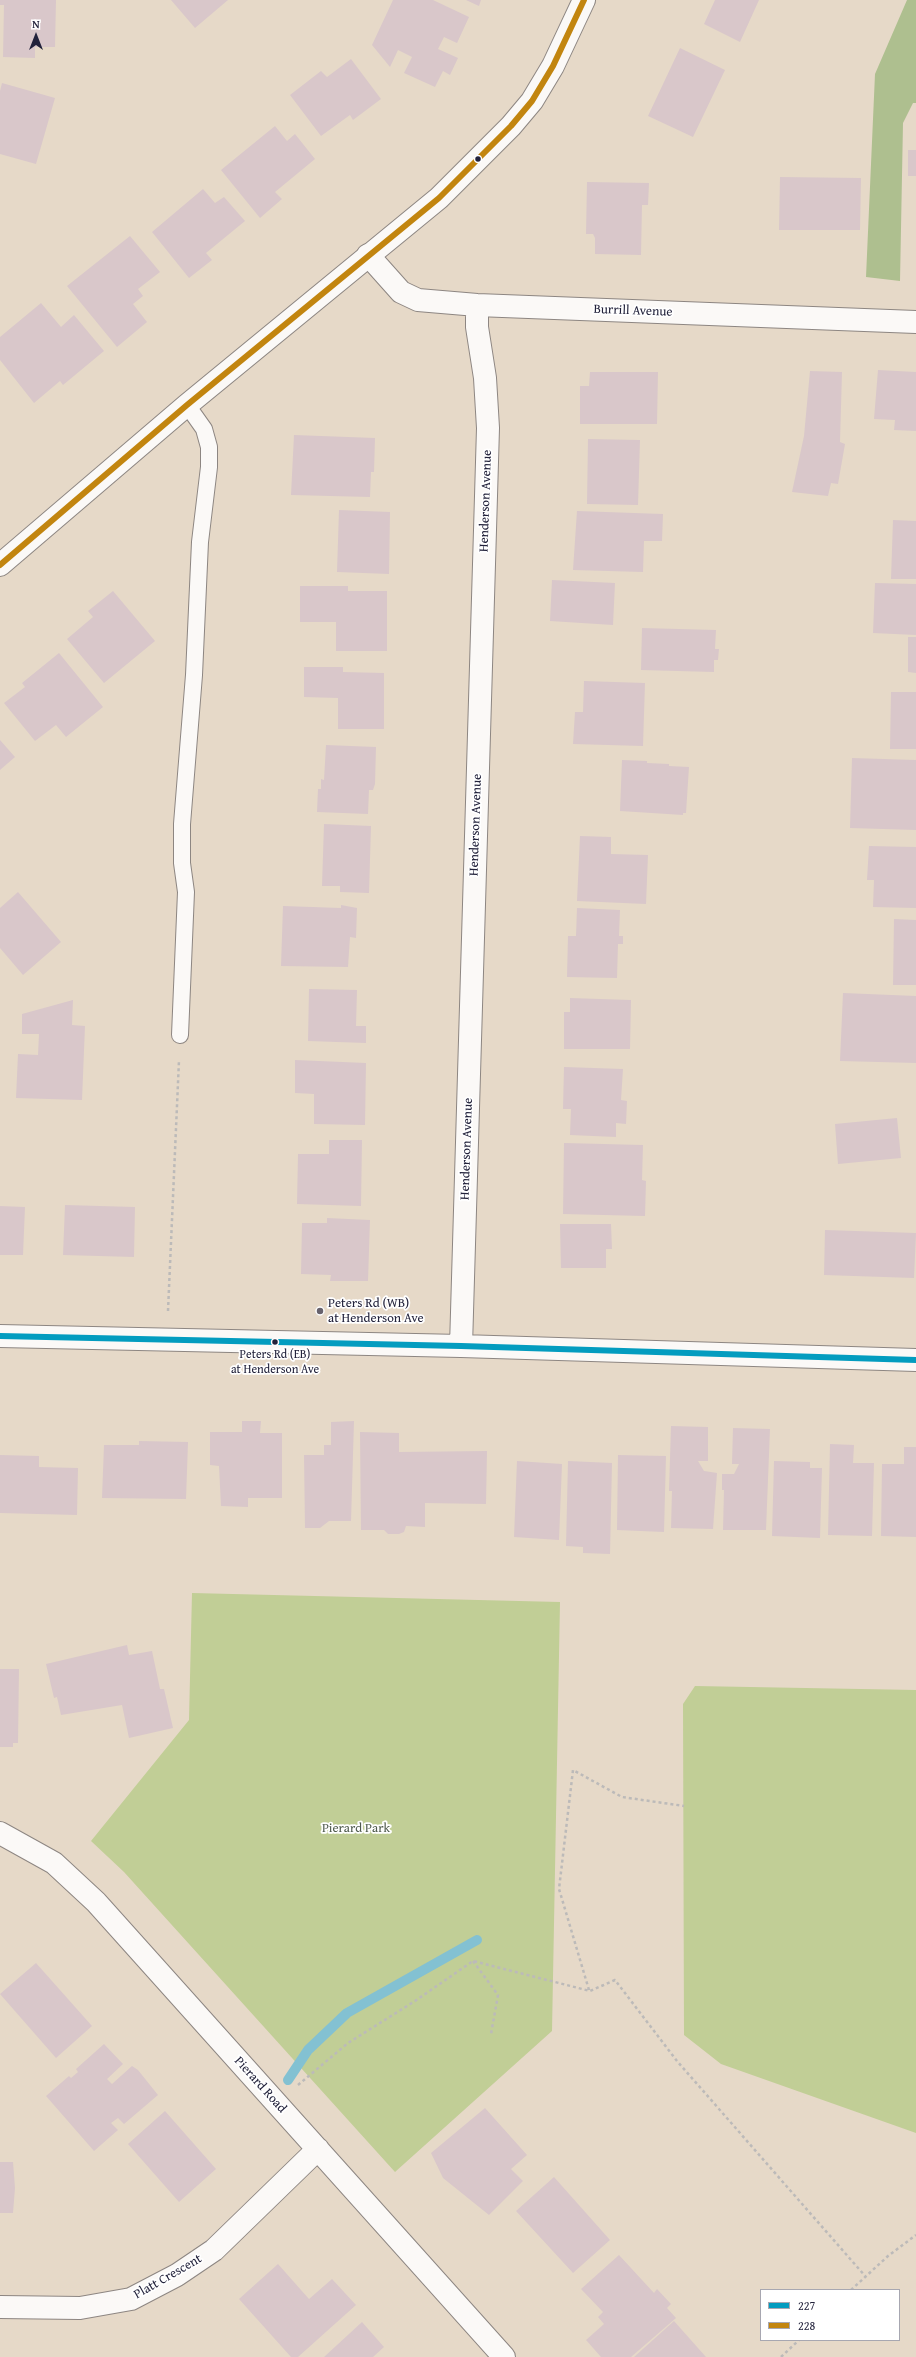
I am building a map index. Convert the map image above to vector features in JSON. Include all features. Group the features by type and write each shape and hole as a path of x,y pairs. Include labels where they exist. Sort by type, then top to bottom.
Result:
{"street":[{"path":"0,565 187,405 439,198 511,126 532,101 553,66 584,0"},
{"name":"Burrill Avenue","path":"368,255 401,292 418,300 477,305 916,322"},
{"name":"Henderson Avenue","path":"461,1346 488,428 485,378 477,327 477,305"},
{"path":"0,1336 461,1346 916,1360"},
{"name":"Pierard Road","path":"0,1833 54,1863 96,1902 504,2357"},
{"name":"Platt Crescent","path":"0,2307 80,2308 130,2300 177,2275 214,2250 318,2149"}],"lane":[{"path":"180,1035 186,892 182,863 182,824 194,675 200,542 209,467 209,447 204,429 187,405"}],"path":[{"path":"167,1339 180,1035"},
{"path":"590,1991 559,1888 573,1770 622,1797 684,1806"},
{"path":"473,1961 498,1995 491,2034"},
{"path":"312,2074 348,2043 415,2001 473,1961 590,1991 615,1980 677,2061 866,2276"},
{"path":"852,2289 888,2256 916,2236"},
{"path":"781,2357 798,2341"}],"green space":[{"path":"907,0 916,0 916,103 913,103 903,123 900,281 866,277 875,74"},
{"name":"Pierard Park","path":"192,1593 560,1602 552,2031 395,2172 124,1872 91,1841 189,1720"},
{"path":"695,1686 916,1690 916,2133 721,2064 684,2035 683,1704"}],"building":[{"path":"0,0 56,0 55,47 35,47 35,58 3,57 4,5 0,5"},
{"path":"171,0 228,0 195,28"},
{"path":"393,0 433,0 469,17 457,43 444,37 438,49 458,58 450,75 443,71 435,87 404,73 412,57 398,50 390,67 372,45"},
{"path":"466,0 481,0 479,6"},
{"path":"715,0 759,0 740,42 704,24"},
{"path":"680,48 725,70 693,137 648,116"},
{"path":"351,59 381,99 353,120 350,115 321,136 290,95 321,71 327,77"},
{"path":"2,83 55,98 36,164 0,154 0,91"},
{"path":"275,126 287,141 295,134 315,159 275,192 282,199 260,218 221,170"},
{"path":"908,150 916,150 916,176 908,176"},
{"path":"780,177 861,178 860,230 779,230"},
{"path":"587,182 649,183 648,205 642,205 641,255 595,254 595,238 593,234 586,234"},
{"path":"203,189 215,203 224,197 245,221 206,253 212,260 189,278 152,232"},
{"path":"130,236 160,272 138,289 143,296 133,304 147,322 117,347 67,286"},
{"path":"41,303 61,327 74,315 104,351 63,385 60,381 34,403 0,360 0,337"},
{"path":"878,370 916,372 916,431 894,430 895,420 874,419"},
{"path":"810,371 842,372 840,442 845,444 838,484 831,483 828,496 792,492 804,436"},
{"path":"590,372 658,372 657,424 580,424 580,386 589,386"},
{"path":"294,435 375,438 374,472 371,472 370,497 291,495"},
{"path":"588,439 640,440 638,505 587,504"},
{"path":"339,510 390,512 389,574 337,572"},
{"path":"577,511 663,514 662,541 644,541 643,572 573,570"},
{"path":"893,520 916,521 916,579 891,579"},
{"path":"552,580 615,583 613,625 550,621"},
{"path":"875,583 916,584 916,635 873,633"},
{"path":"300,586 348,586 348,591 387,591 387,651 336,651 336,622 300,622"},
{"path":"113,591 155,641 104,683 67,639 93,617 88,611"},
{"path":"642,628 716,630 715,649 719,649 718,660 714,660 714,672 641,670"},
{"path":"908,637 916,637 916,673 908,672"},
{"path":"59,653 103,707 66,737 56,725 35,741 4,703 25,687 22,683"},
{"path":"304,667 343,667 343,672 384,673 384,729 338,729 338,698 304,697"},
{"path":"584,681 645,683 643,746 573,744 575,712 583,712"},
{"path":"891,692 916,692 916,749 890,749"},
{"path":"0,740 15,757 0,770"},
{"path":"326,745 376,747 375,784 373,790 369,790 368,814 317,812 318,789 321,789 321,779 324,780"},
{"path":"852,758 916,760 916,830 850,828"},
{"path":"622,760 647,761 647,763 689,767 686,813 683,813 683,815 620,811"},
{"path":"324,824 371,826 369,893 340,892 340,886 322,886"},
{"path":"580,836 611,837 611,854 648,855 646,904 577,901"},
{"path":"869,846 916,847 916,908 873,907 874,880 867,880"},
{"path":"18,892 61,942 23,975 0,948 0,908"},
{"path":"341,905 357,908 356,938 350,937 348,967 281,966 283,906 341,908"},
{"path":"577,908 620,910 619,936 623,936 623,944 618,944 617,978 567,977 568,936 576,936"},
{"path":"894,919 916,920 916,985 893,985"},
{"path":"309,989 357,990 356,1026 366,1026 366,1043 308,1041"},
{"path":"843,993 916,996 916,1063 840,1061"},
{"path":"570,998 631,1000 630,1049 564,1049 564,1012 570,1012"},
{"path":"73,1000 72,1025 85,1026 82,1100 16,1098 18,1054 38,1055 39,1034 22,1034 22,1014"},
{"path":"295,1060 366,1063 365,1125 314,1124 314,1094 295,1093"},
{"path":"564,1067 623,1069 621,1100 627,1101 626,1124 616,1123 616,1137 570,1135 571,1109 563,1109"},
{"path":"897,1118 901,1158 838,1164 835,1124"},
{"path":"329,1140 362,1140 361,1206 297,1204 298,1154 329,1154"},
{"path":"564,1143 643,1145 642,1180 646,1181 645,1216 563,1214"},
{"path":"65,1205 135,1207 134,1257 63,1255"},
{"path":"0,1206 25,1207 23,1255 0,1255"},
{"path":"327,1218 370,1220 368,1281 330,1281 331,1275 301,1274 302,1223 327,1223"},
{"path":"560,1224 611,1224 612,1249 606,1249 606,1268 561,1268"},
{"path":"825,1230 916,1233 914,1278 824,1275"},
{"path":"242,1421 261,1421 260,1433 282,1433 282,1498 248,1498 248,1507 221,1506 219,1466 210,1465 210,1432 242,1432"},
{"path":"354,1421 351,1521 329,1521 320,1528 305,1528 304,1455 324,1455 324,1445 331,1445 331,1422"},
{"path":"671,1426 708,1427 708,1461 698,1461 704,1471 717,1473 713,1529 671,1528 672,1491 669,1491"},
{"path":"733,1428 770,1429 766,1530 723,1530 724,1490 722,1490 722,1474 734,1474 739,1464 732,1464"},
{"path":"360,1432 399,1433 399,1452 487,1451 486,1504 425,1503 425,1527 406,1526 404,1532 399,1534 388,1534 384,1530 361,1530"},
{"path":"139,1441 188,1442 186,1499 102,1498 104,1445 139,1445"},
{"path":"830,1444 854,1445 853,1463 874,1463 872,1536 828,1535"},
{"path":"904,1447 916,1447 916,1537 881,1536 882,1464 904,1464"},
{"path":"0,1455 39,1456 39,1467 78,1468 77,1515 0,1513"},
{"path":"618,1455 666,1456 664,1532 617,1530"},
{"path":"517,1461 562,1464 559,1540 514,1537"},
{"path":"568,1461 612,1463 610,1554 583,1553 583,1547 566,1546"},
{"path":"774,1461 810,1462 810,1468 822,1468 820,1538 772,1536"},
{"path":"127,1645 129,1655 152,1651 160,1689 164,1689 173,1728 129,1738 122,1705 61,1715 57,1697 54,1698 46,1664"},
{"path":"0,1669 19,1669 18,1743 13,1743 13,1747 0,1747"},
{"path":"36,1963 92,2026 56,2058 0,1994"},
{"path":"104,2044 123,2064 107,2079 112,2084 132,2066 138,2070 158,2095 124,2124 118,2118 111,2123 118,2130 94,2151 46,2096 69,2076 71,2078 78,2072 76,2069"},
{"path":"485,2108 527,2155 511,2169 523,2181 489,2215 443,2178 431,2153"},
{"path":"165,2111 216,2169 179,2202 128,2144"},
{"path":"0,2162 13,2162 15,2188 13,2213 0,2213"},
{"path":"554,2177 610,2240 573,2273 516,2211"},
{"path":"619,2255 654,2293 657,2289 671,2304 667,2308 676,2318 631,2357 601,2357 586,2340 604,2324 598,2317 603,2312 581,2289"},
{"path":"278,2264 309,2299 332,2279 356,2305 298,2357 291,2357 239,2299"},
{"path":"674,2321 706,2357 634,2357"},
{"path":"362,2322 384,2347 373,2357 324,2357"}],"waterway":[{"path":"288,2080 308,2050 347,2013 477,1940"}],"transit line":[{"name":"228","path":"0,565 187,405 439,198 511,126 532,101 553,66 584,0"},
{"name":"227","path":"0,1336 461,1346 916,1360"}],"place":[{"name":"Peters Rd (WB) at Henderson Ave","path":"320,1311"},
{"name":"Peters Rd (EB) at Henderson Ave","path":"275,1342"}]}
